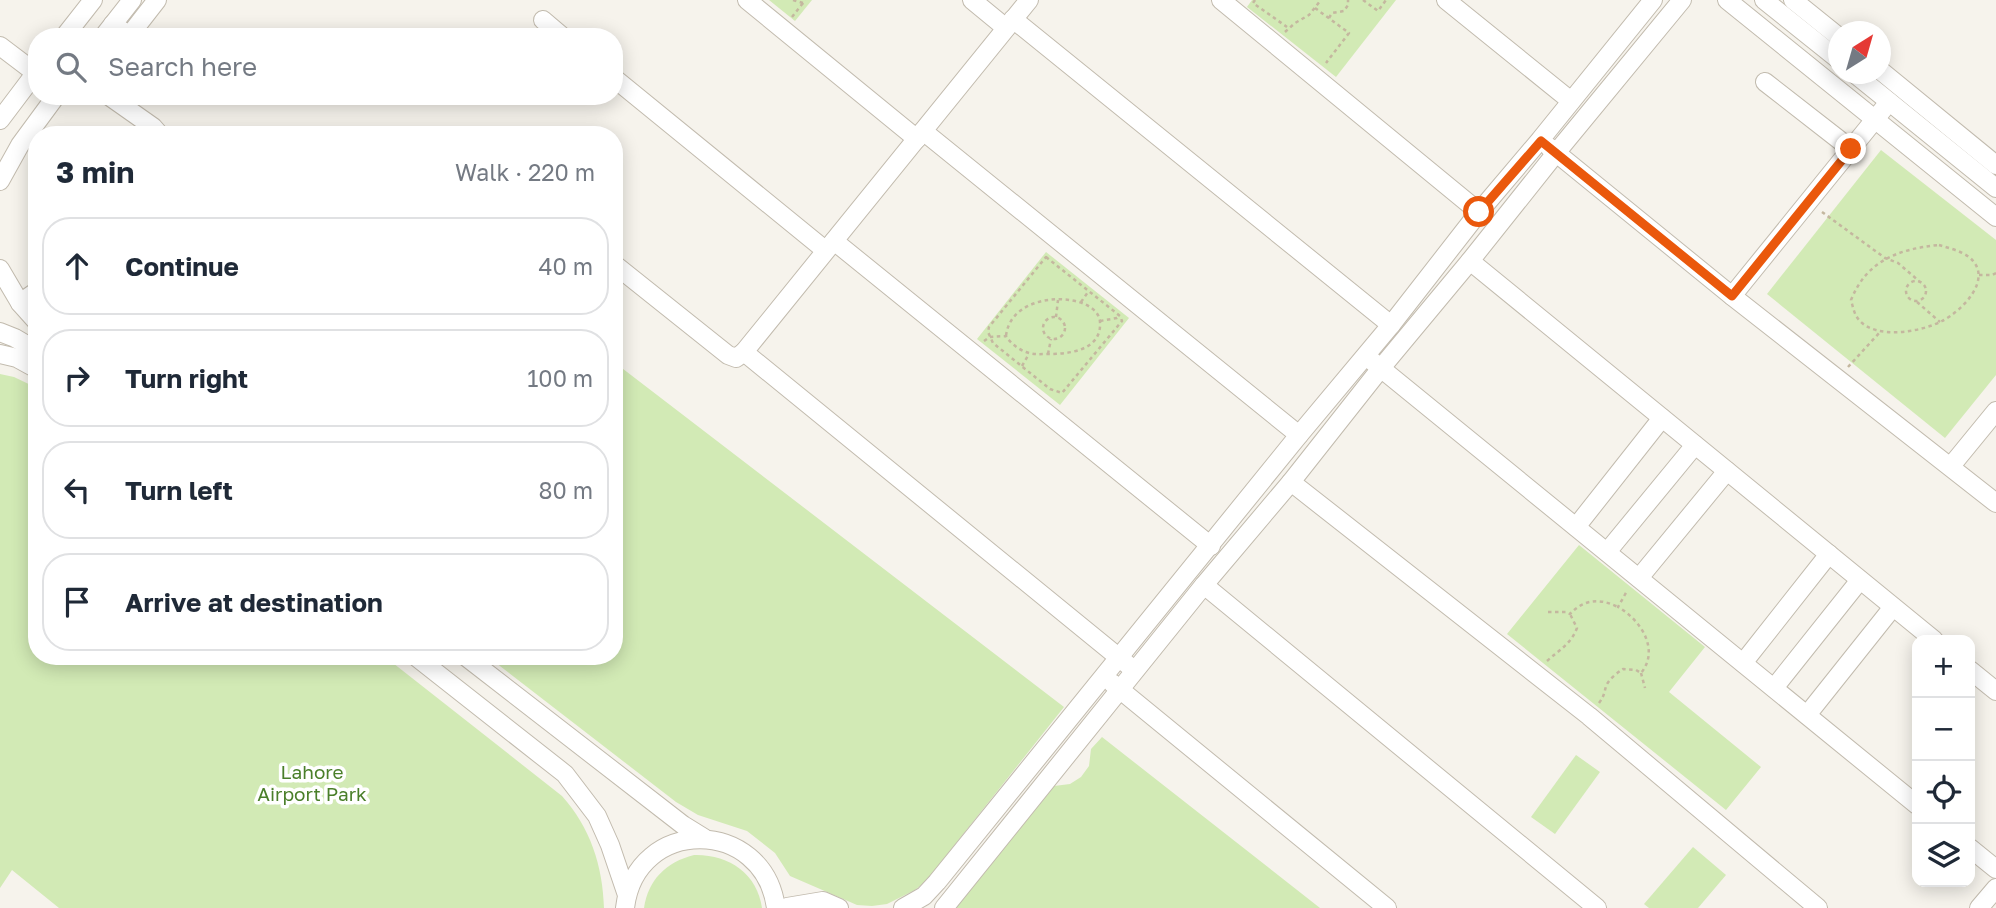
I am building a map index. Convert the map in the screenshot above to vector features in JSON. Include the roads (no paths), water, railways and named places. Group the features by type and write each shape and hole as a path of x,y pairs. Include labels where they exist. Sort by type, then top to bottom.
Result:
{"street":[{"path":"71,28 93,0"},
{"path":"110,28 132,0"},
{"path":"135,28 157,0"},
{"path":"747,0 1133,301 1299,435"},
{"path":"972,0 1010,23 1391,325"},
{"path":"623,271 728,355 736,358 744,352 1029,0"},
{"path":"1221,0 1479,212"},
{"path":"1446,0 1571,101"},
{"path":"903,908 924,896 937,882 1653,0"},
{"path":"1727,0 1996,217"},
{"path":"1764,0 1828,51"},
{"path":"1793,0 1828,28"},
{"path":"944,908 1677,2"},
{"path":"543,20 552,28"},
{"path":"0,46 28,67"},
{"path":"1891,79 1996,165"},
{"path":"1765,82 1851,149"},
{"path":"0,120 28,83"},
{"path":"1867,84 1996,187"},
{"path":"623,85 973,354 1211,546"},
{"path":"1732,296 1889,102"},
{"path":"34,126 49,105"},
{"path":"121,105 148,126"},
{"path":"0,181 28,134"},
{"path":"1541,141 1732,296 1996,503"},
{"path":"1470,261 1928,635"},
{"path":"0,269 28,312"},
{"path":"20,303 28,297"},
{"path":"0,332 28,346"},
{"path":"744,352 1136,671"},
{"path":"0,354 28,364"},
{"path":"1365,356 1912,801"},
{"path":"1951,466 1996,411"},
{"path":"1576,527 1661,418"},
{"path":"1607,552 1695,445"},
{"path":"1638,578 1727,471"},
{"path":"1291,482 1589,716 1818,908"},
{"path":"1744,663 1829,555"},
{"path":"1774,688 1860,580"},
{"path":"1204,585 1597,908"},
{"path":"1807,715 1893,607"},
{"path":"426,665 565,774 597,816 610,845 626,902"},
{"path":"477,665 683,825 704,838"},
{"path":"1975,674 1996,691"},
{"path":"1104,677 1387,908"},
{"path":"626,902 634,879 643,865 656,853 687,839 704,838 741,850 756,863 782,905 823,901 839,908"},
{"path":"1975,852 1996,869"},
{"path":"1979,908 1996,888"}],"park label":[{"name":"Lahore Airport Park","path":"312,783"}]}
